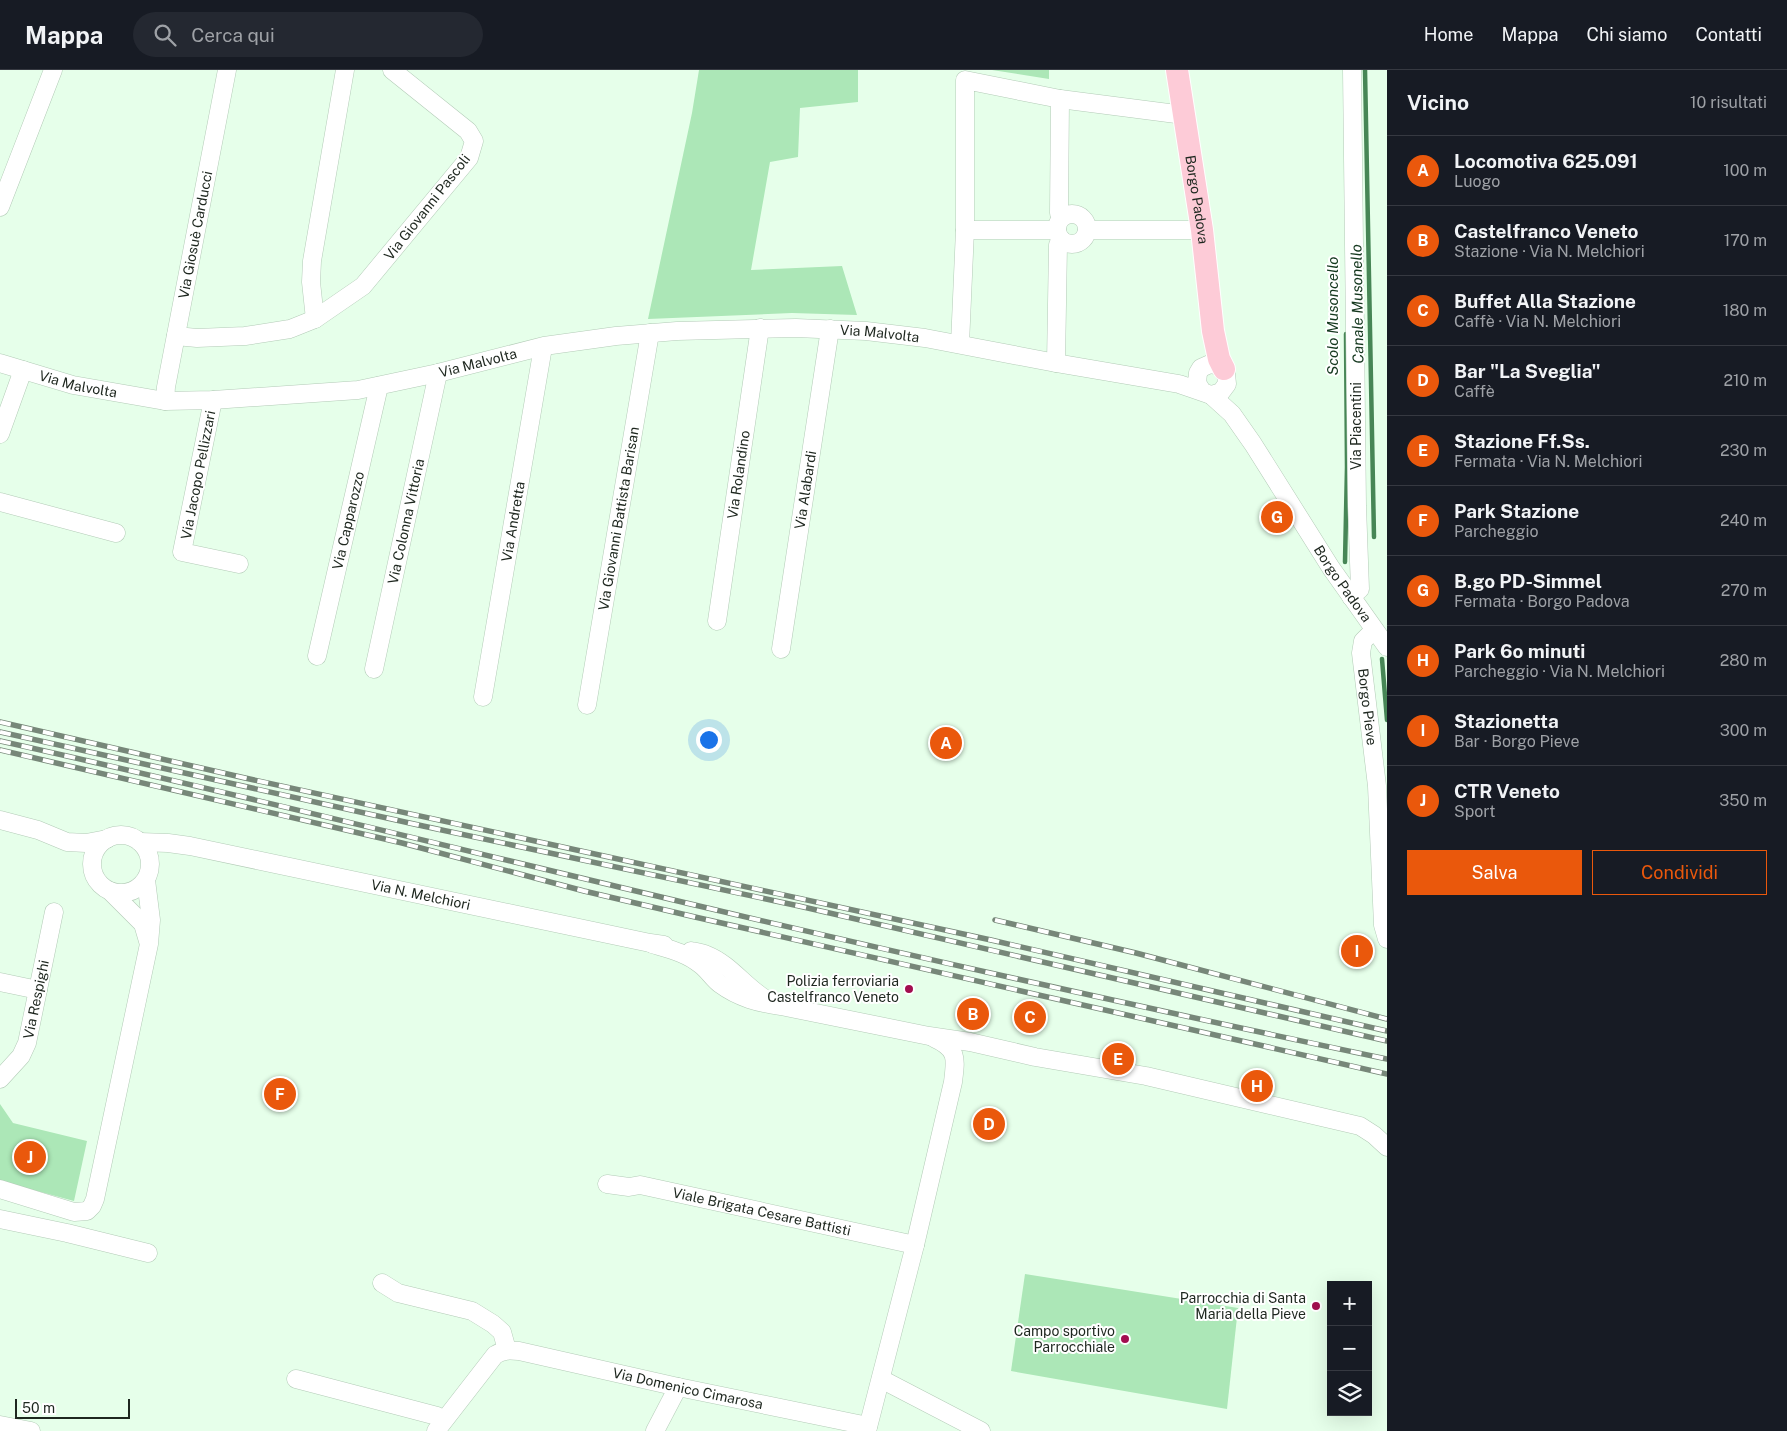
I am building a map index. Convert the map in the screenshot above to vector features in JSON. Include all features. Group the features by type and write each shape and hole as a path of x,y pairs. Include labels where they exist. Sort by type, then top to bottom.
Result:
{"main road":[{"name":"Borgo Padova","path":"1177,70 1202,230 1213,331 1218,354 1213,372"}],"street":[{"path":"0,207 53,70"},
{"name":"Via Giosuè Carducci","path":"165,401 166,386 227,70"},
{"path":"314,319 311,282 312,261 345,70"},
{"name":"Via Giovanni Pascoli","path":"176,336 197,338 245,336 290,329 314,319 363,286 418,221 471,153 474,142 468,132 392,70"},
{"name":"Via Piacentini","path":"1351,597 1360,589 1356,506 1352,70"},
{"path":"960,344 965,230 965,80 1060,99 1184,116"},
{"path":"1056,363 1058,245 1060,229 1060,99"},
{"path":"1071,214 1080,216 1086,224 1087,230 1083,238 1070,244 1060,229 1071,214"},
{"path":"965,230 1060,229"},
{"path":"1087,230 1202,230"},
{"name":"Via Malvolta","path":"0,363 73,385 165,401 213,400 358,390 438,373 542,347 650,333 760,328 830,329 899,334 960,344 1056,363 1186,385 1207,393"},
{"name":"Via Rolandino","path":"716,621 760,328"},
{"name":"Via Alabardi","path":"781,649 830,329"},
{"name":"Via Giovanni Battista Barisan","path":"587,705 650,333"},
{"name":"Via Andretta","path":"483,697 542,347"},
{"path":"0,434 23,370"},
{"path":"1213,372 1224,388 1221,392 1207,393 1197,383 1213,372"},
{"name":"Borgo Padova","path":"1213,372 1237,407 1254,444"},
{"name":"Via Malvolta","path":"1170,382 1213,372"},
{"name":"Via Colonna Vittoria","path":"374,669 438,373"},
{"name":"Via Capparozzo","path":"317,656 379,386"},
{"name":"Borgo Padova","path":"1207,393 1232,414 1254,444 1331,568 1387,647"},
{"name":"Via Jacopo Pellizzari","path":"213,400 182,552 239,564"},
{"path":"0,502 116,532"},
{"name":"Borgo Pieve","path":"1374,630 1363,642 1361,653 1377,786 1384,925 1387,939"},
{"path":"0,820 38,830 67,842 82,855 93,870 99,883 110,891 143,924 149,944"},
{"path":"0,1190 74,1212 87,1211 92,1206 101,1174 149,944 151,920 148,853 140,842 134,838 120,836 86,843 67,842"},
{"path":"93,870 94,856 101,844 107,839"},
{"name":"Via N. Melchiori","path":"140,842 190,846 652,944 684,954 702,965 720,984 741,997 759,1003 970,1042 998,1050 1146,1076 1360,1126 1387,1147"},
{"path":"110,891 118,893 134,891 167,852 190,846"},
{"name":"Via Respighi","path":"0,1079 21,1056 27,1044 54,912"},
{"path":"0,982 38,990"},
{"name":"Via N. Melchiori","path":"930,1036 948,1045 956,1059 980,1050 998,1050"},
{"path":"868,1428 915,1245 953,1082 956,1059"},
{"name":"Viale Brigata Cesare Battisti","path":"607,1184 629,1186 640,1184 915,1245"},
{"path":"0,1219 148,1253"},
{"path":"382,1283 398,1293 472,1311 502,1332 507,1350 495,1355 440,1426"},
{"name":"Via Domenico Cimarosa","path":"507,1350 868,1428"},
{"path":"296,1378 437,1416 440,1426"},
{"path":"881,1379 981,1431"},
{"path":"655,1431 678,1387"},
{"path":"0,1425 31,1431"}],"green space":[{"path":"699,70 858,70 858,102 800,108 798,157 770,162 751,270 842,266 857,315 792,313 648,319 692,113"},
{"path":"992,70 1049,70 1049,79"},
{"path":"0,1104 13,1123 87,1141 74,1201 0,1181"},
{"name":"Campo sportivo Parrocchiale","path":"1025,1274 1238,1308 1227,1409 1011,1371"}],"waterway":[{"name":"Canale Musonello","path":"1365,70 1374,537"},
{"name":"Scolo Musoncello","path":"1345,562 1347,467 1346,334"},
{"name":"Canale Musonello","path":"1382,659 1387,720"}],"railway":[{"path":"0,722 245,778 991,940 1387,1031"},
{"path":"0,732 423,826 799,906 1387,1041"},
{"path":"0,741 233,794 810,932 1098,997 1387,1059"},
{"path":"0,750 402,843 584,891 695,917 1387,1074"},
{"path":"995,920 1136,953 1387,1019"}],"place":[{"name":"B.go PD-Simmel","path":"1277,517"},
{"name":"Locomotiva 625.091","path":"946,743"},
{"name":"Stazionetta","path":"1357,951"},
{"name":"Polizia ferroviaria Castelfranco Veneto","path":"909,989"},
{"name":"Castelfranco Veneto","path":"973,1014"},
{"name":"Buffet Alla Stazione","path":"1030,1017"},
{"name":"Stazione Ff.Ss.","path":"1118,1059"},
{"name":"Park 6o minuti","path":"1257,1086"},
{"name":"Park Stazione","path":"280,1094"},
{"name":"Bar \"La Sveglia\"","path":"989,1124"},
{"name":"CTR Veneto","path":"30,1157"},
{"name":"Parrocchia di Santa Maria della Pieve","path":"1316,1306"},
{"name":"Campo sportivo Parrocchiale","path":"1125,1339"}]}
